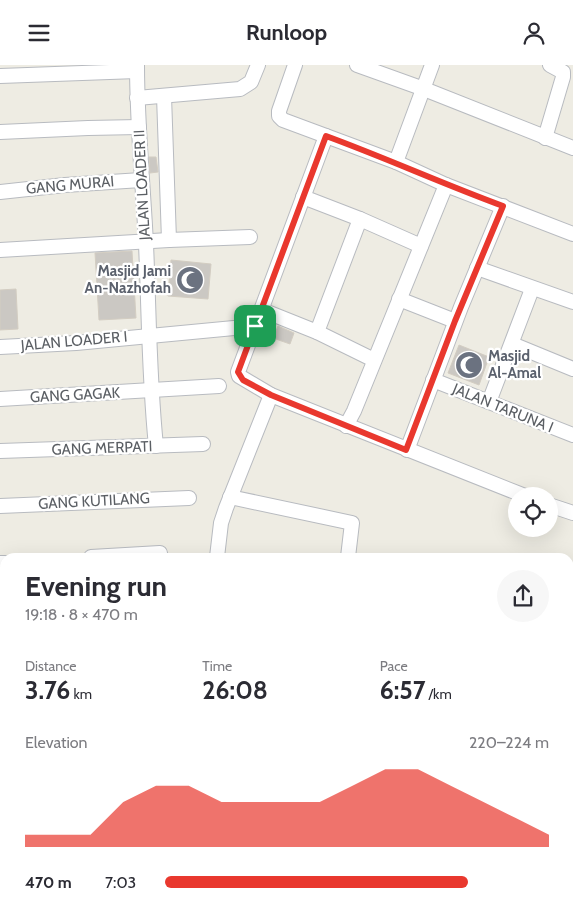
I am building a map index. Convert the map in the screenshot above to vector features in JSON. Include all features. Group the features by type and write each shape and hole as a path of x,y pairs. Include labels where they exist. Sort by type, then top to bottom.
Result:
{"street":[{"path":"137,98 240,89 251,82 258,65"},
{"path":"295,65 279,111 279,116 283,120 396,162 446,185 573,234"},
{"path":"357,65 424,89 573,148"},
{"path":"396,162 432,65"},
{"path":"545,138 563,77 563,72 550,65"},
{"path":"0,76 137,68"},
{"name":"JALAN LOADER II","path":"137,68 141,180 146,242 150,390 156,446"},
{"path":"164,96 169,240"},
{"path":"0,132 139,127"},
{"path":"326,136 238,372 239,376 271,395 508,489"},
{"name":"GANG MURAI","path":"0,192 141,180"},
{"path":"346,425 446,185"},
{"path":"302,197 360,219 420,246"},
{"path":"406,450 455,321 503,206"},
{"path":"317,333 360,219"},
{"path":"0,250 250,237"},
{"path":"477,269 573,302"},
{"path":"489,402 532,289"},
{"path":"399,299 455,321"},
{"path":"262,310 374,360"},
{"name":"JALAN LOADER I","path":"0,347 76,343 255,326"},
{"path":"512,343 573,369"},
{"name":"JALAN TARUNA I","path":"433,380 573,435"},
{"name":"GANG GAGAK","path":"0,399 219,386"},
{"path":"217,553 221,523 271,395"},
{"name":"GANG MERPATI","path":"0,451 203,444"},
{"path":"230,497 352,523 348,553"},
{"name":"GANG KUTILANG","path":"0,506 189,498"},
{"path":"558,508 573,513"}],"building":[{"path":"149,157 156,157 158,172 150,173"},
{"path":"132,251 136,318 99,320 95,253"},
{"name":"Masjid Jami An-Nazhofah","path":"171,260 211,264 208,299 168,296"},
{"path":"16,289 18,329 0,330 0,290"},
{"path":"278,326 294,333 290,344 273,338"},
{"name":"Masjid Al-Amal","path":"459,345 489,357 479,385 448,373"}],"place":[{"name":"Masjid Jami An-Nazhofah","path":"190,280"},
{"name":"Masjid Al-Amal","path":"469,365"}],"route":[{"path":"326,136 396,162 446,185 503,206 455,321 406,450 271,395 243,380 238,372 255,326 326,136"}]}
